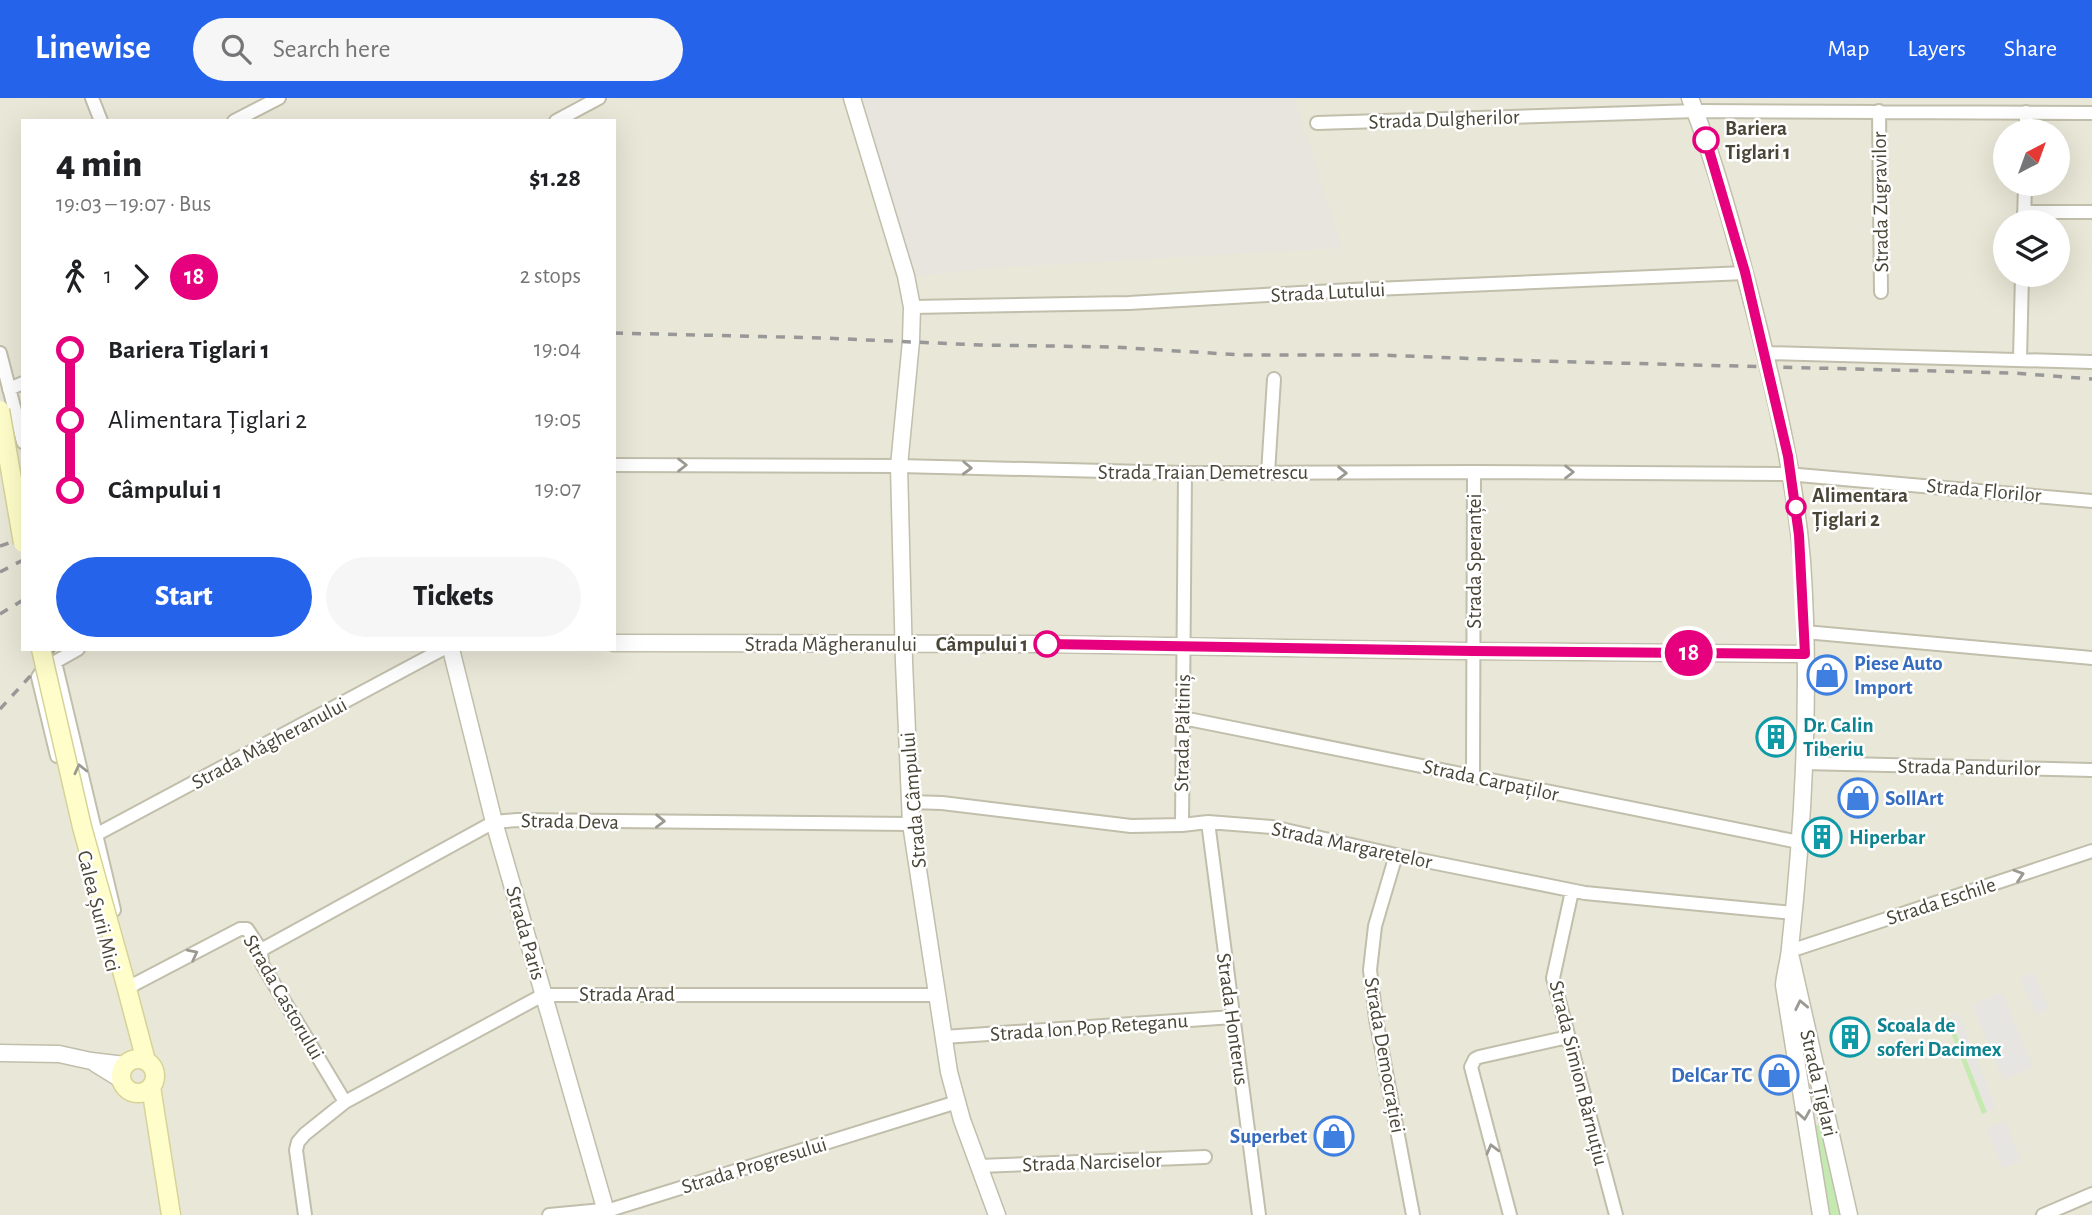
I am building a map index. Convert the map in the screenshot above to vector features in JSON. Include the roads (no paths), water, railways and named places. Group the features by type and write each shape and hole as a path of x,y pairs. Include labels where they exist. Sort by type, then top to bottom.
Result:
{"main road":[{"path":"0,410 21,531"},
{"path":"41,651 75,801 129,990"},
{"name":"Calea Șurii Mici","path":"129,990 137,1033 135,1074 159,1133 171,1215"}],"street":[{"path":"92,98 100,119"},
{"path":"238,119 279,98"},
{"path":"560,119 599,98"},
{"name":"Strada Câmpului","path":"852,98 906,276 912,307 899,466 911,824 937,995 957,1102 997,1215"},
{"path":"2029,119 2037,98"},
{"name":"Strada Dulgherilor","path":"1318,123 1693,105 1879,111 2092,113"},
{"name":"Strada Țiglari","path":"1693,105 1715,166 1765,353 1791,474 1800,544 1805,632 1804,763 1785,995 1821,1215"},
{"name":"Strada Zugravilor","path":"1879,111 1881,292"},
{"path":"2070,214 2092,212"},
{"name":"Strada Lutului","path":"912,307 1129,303 1745,272"},
{"path":"2020,359 2022,287"},
{"path":"0,353 21,434"},
{"path":"1765,353 2092,362"},
{"path":"1268,472 1274,379"},
{"path":"9,389 21,384"},
{"name":"Strada Traian Demetrescu","path":"616,465 899,466 1185,473 1791,474"},
{"name":"Strada Speranței","path":"1473,777 1474,472"},
{"name":"Strada Păltiniș","path":"1182,825 1185,473"},
{"name":"Strada Florilor","path":"1791,474 2092,500"},
{"path":"1805,632 2092,658"},
{"name":"Strada Măgheranului","path":"616,643 1047,644 1805,654"},
{"path":"74,651 42,671 38,677 78,844"},
{"name":"Strada Măgheranului","path":"95,836 439,651"},
{"name":"Strada Paris","path":"451,651 494,822 607,1213"},
{"path":"55,662 95,836"},
{"name":"Strada Carpaților","path":"1183,718 1799,842"},
{"name":"Strada Pandurilor","path":"1804,763 2092,770"},
{"name":"Strada Margaretelor","path":"910,802 955,804 1130,826 1208,822 1272,827 1572,891 1793,914"},
{"name":"Strada Deva","path":"261,950 494,822 530,820 911,824"},
{"name":"Strada Honterus","path":"1208,822 1259,1215"},
{"name":"Calea Șurii Mici","path":"95,836 129,990 121,991 116,978 78,844 95,836"},
{"name":"Strada Eschile","path":"1790,951 2092,851"},
{"name":"Strada Democrației","path":"1395,855 1375,926 1370,970 1378,1032 1413,1215"},
{"name":"Strada Simion Bărnuțiu","path":"1572,891 1553,978 1616,1215"},
{"name":"Strada Castorului","path":"129,990 244,928 251,933 261,950 262,964 345,1102"},
{"name":"Strada Țiglari","path":"1790,951 1849,1215"},
{"name":"Strada Arad","path":"305,1215 296,1146 314,1126 345,1102 543,995 937,995"},
{"name":"Strada Ion Pop Reteganu","path":"944,1037 1233,1017"},
{"path":"1510,1215 1472,1063 1479,1057 1568,1037"},
{"path":"0,1053 59,1054 135,1074"},
{"name":"Strada Progresului","path":"550,1215 607,1213 957,1102"},
{"name":"Strada Narciselor","path":"979,1166 1205,1157"},
{"path":"2043,1215 2092,1194"}],"railway":[{"path":"616,333 1113,347 1242,355 1379,355 2013,373 2092,379"},
{"path":"0,546 21,539"},
{"path":"0,572 21,561"},
{"path":"0,614 21,601"},
{"path":"0,709 53,651"}],"place":[{"name":"Bariera Tiglari 1","path":"1706,140"},
{"name":"Alimentara Țiglari 2","path":"1796,507"},
{"name":"Câmpului 1","path":"1047,644"},
{"name":"Piese Auto Import","path":"1827,675"},
{"name":"Dr. Calin Tiberiu","path":"1776,737"},
{"name":"SollArt","path":"1858,798"},
{"name":"Hiperbar","path":"1822,837"},
{"name":"Scoala de soferi Dacimex","path":"1850,1037"},
{"name":"DelCar TC","path":"1779,1075"},
{"name":"Superbet","path":"1334,1136"}]}
